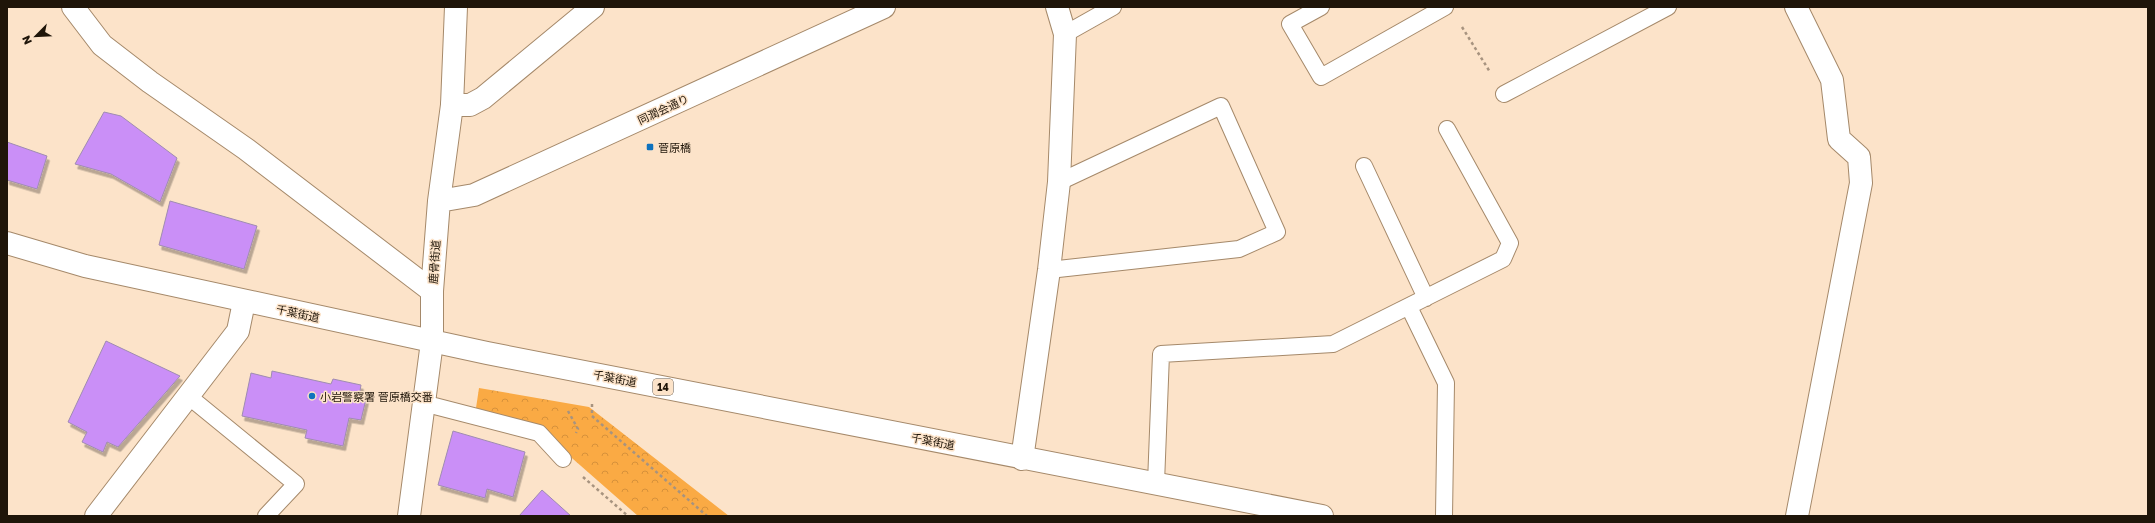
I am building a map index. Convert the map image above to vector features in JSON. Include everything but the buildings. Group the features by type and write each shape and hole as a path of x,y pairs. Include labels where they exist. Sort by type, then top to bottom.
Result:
{"main road":[{"path":"73,7 102,45 150,82 246,149 432,291"},
{"name":"鹿骨街道","path":"409,516 423,403 428,383 432,342 432,291 439,201 452,105 456,7"},
{"path":"452,105 470,105 483,98 593,7"},
{"name":"同潤会通り","path":"439,201 474,195 884,7"},
{"path":"1022,459 1049,270 1059,182 1065,34 1057,7"},
{"path":"1796,7 1832,80 1839,139 1859,157 1861,184 1797,516"},
{"name":"千葉街道","path":"7,243 85,266 432,342 1022,459 1156,483 1322,516"},
{"path":"96,516 187,395 238,331 244,302"}],"lane":[{"path":"1065,34 1113,7"},
{"path":"1321,7 1290,24 1321,77 1445,7"},
{"path":"1504,94 1664,8"},
{"path":"1049,270 1239,249 1277,232 1221,106 1059,182"},
{"path":"1156,483 1161,354 1333,344 1503,259 1510,243 1447,129"},
{"path":"1364,166 1426,298"},
{"path":"1408,307 1446,383 1444,516"},
{"path":"187,395 296,484 266,516"},
{"path":"423,403 539,433 563,459"}],"path":[{"path":"1458,20 1504,94"},
{"path":"593,374 592,416 707,516"},
{"path":"568,411 578,430"},
{"path":"563,459 628,516"}],"green space":[{"path":"479,388 589,407 729,516 638,516 532,423 476,408"}],"place":[{"name":"菅原橋","path":"650,147"},
{"name":"小岩警察署 菅原橋交番","path":"312,396"}]}
